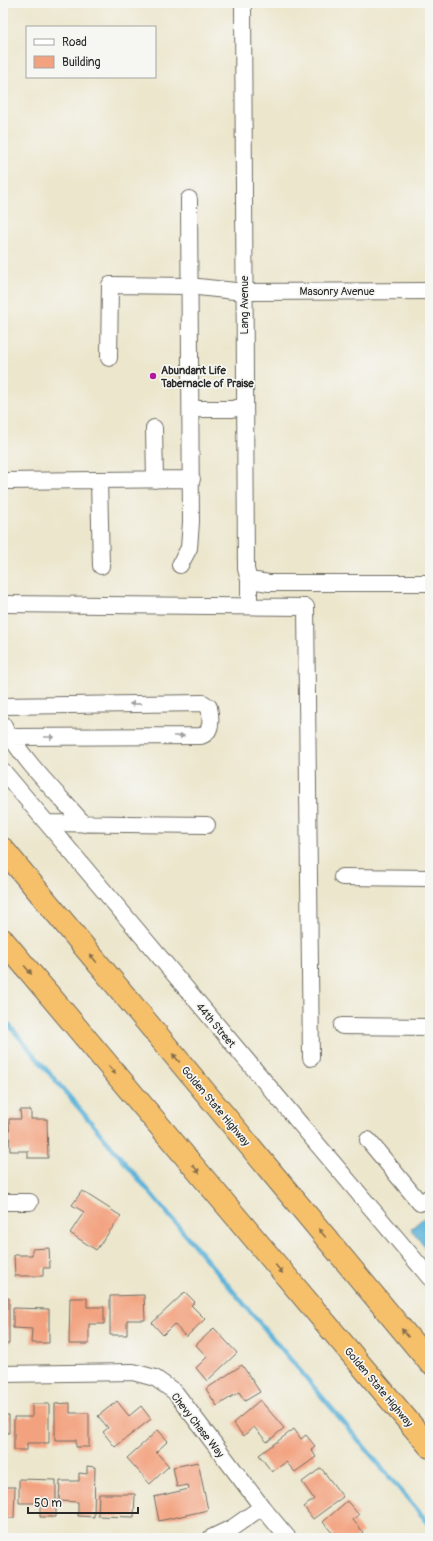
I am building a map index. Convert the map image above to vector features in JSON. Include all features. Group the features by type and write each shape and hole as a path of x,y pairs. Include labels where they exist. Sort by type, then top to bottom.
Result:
{"highway":[{"name":"Golden State Highway","path":"3,849 430,1363"},
{"name":"Golden State Highway","path":"3,940 430,1447"}],"street":[{"name":"Lang Avenue","path":"243,3 246,569 249,580 249,606"},
{"path":"180,565 189,548 192,479 188,286 189,199"},
{"name":"Masonry Avenue","path":"109,358 110,285 188,286 244,292 430,291"},
{"path":"191,409 232,408 245,406"},
{"path":"154,428 155,480"},
{"path":"3,481 192,479"},
{"path":"99,480 101,566"},
{"path":"249,580 269,583 430,583"},
{"path":"3,604 306,607 311,1058"},
{"path":"3,706 203,704 209,707 210,730 208,733 201,736 7,730"},
{"path":"7,730 42,777 84,824"},
{"name":"44th Street","path":"3,771 430,1278"},
{"path":"48,823 207,825"},
{"path":"342,877 430,878"},
{"path":"342,1026 430,1027"},
{"path":"368,1140 420,1203 430,1197"},
{"path":"3,1202 30,1202"},
{"name":"Chevy Chase Way","path":"3,1374 133,1372 155,1378 175,1392 262,1507 288,1538"},
{"path":"211,1538 232,1528 262,1507"}],"water":[{"path":"430,1212 430,1254 411,1229"}],"building":[{"path":"20,1110 31,1110 31,1119 47,1119 48,1158 28,1158 28,1151 10,1151 9,1119 21,1119"},
{"path":"82,1191 121,1216 96,1250 70,1233 84,1212 72,1205"},
{"path":"49,1248 50,1268 43,1268 43,1276 15,1276 14,1255 32,1255 32,1249"},
{"path":"185,1292 195,1302 191,1305 205,1319 186,1337 174,1324 163,1335 152,1323"},
{"path":"144,1295 145,1320 127,1320 127,1335 110,1335 110,1296"},
{"path":"3,1298 9,1298 9,1344 3,1344"},
{"path":"70,1298 87,1298 87,1307 104,1307 104,1324 89,1324 89,1344 69,1344"},
{"path":"13,1308 49,1309 49,1343 31,1343 32,1329 13,1328"},
{"path":"214,1328 237,1353 207,1381 196,1368 207,1357 196,1345"},
{"path":"242,1365 260,1392 245,1401 239,1392 217,1406 206,1389"},
{"path":"260,1400 284,1428 267,1442 254,1427 243,1436 233,1423"},
{"path":"117,1401 129,1416 141,1406 151,1419 115,1447 103,1432 108,1428 98,1416"},
{"path":"70,1403 70,1413 89,1413 89,1447 76,1447 76,1440 55,1440 55,1404"},
{"path":"32,1404 49,1404 49,1443 27,1443 27,1450 14,1450 14,1417 32,1417"},
{"path":"3,1415 9,1415 9,1433 3,1433"},
{"path":"294,1429 301,1439 306,1435 315,1446 311,1449 316,1457 295,1472 286,1462 272,1472 259,1455"},
{"path":"158,1430 168,1441 156,1452 169,1466 150,1484 127,1458"},
{"path":"198,1462 208,1510 159,1521 154,1497 189,1489 188,1485 177,1487 173,1467"},
{"path":"87,1466 95,1467 94,1517 78,1516 78,1502 59,1501 60,1481 79,1481 79,1473 87,1474"},
{"path":"321,1468 343,1497 313,1519 304,1507 314,1499 302,1482"},
{"path":"19,1479 56,1480 56,1517 40,1517 40,1503 19,1503"},
{"path":"3,1487 15,1487 14,1518 3,1518"},
{"path":"99,1494 135,1494 134,1517 98,1516"},
{"path":"347,1501 359,1515 353,1520 363,1532 355,1538 330,1538 334,1535 323,1522"}],"waterway":[{"path":"3,1018 430,1525"}],"place":[{"name":"Abundant Life Tabernacle of Praise","path":"153,376"}]}
